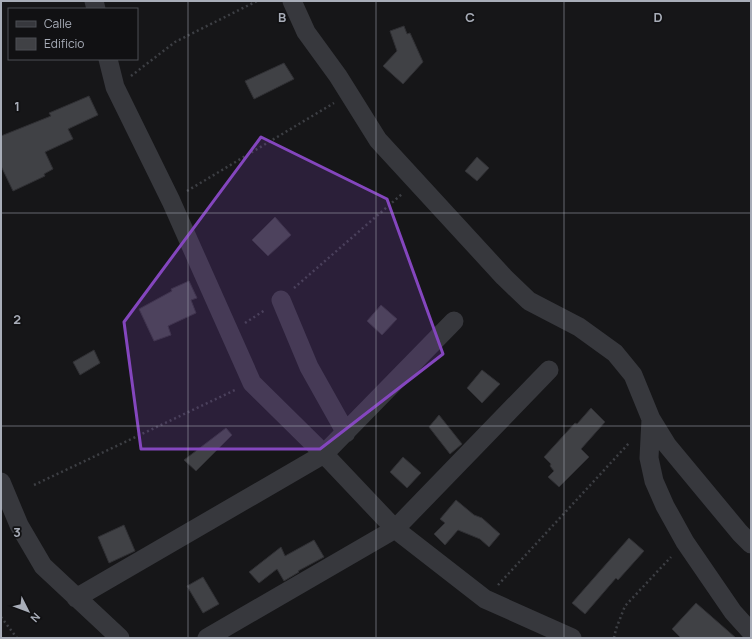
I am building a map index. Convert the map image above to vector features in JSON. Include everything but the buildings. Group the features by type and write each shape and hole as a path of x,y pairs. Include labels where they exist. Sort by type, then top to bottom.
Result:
{"street":[{"path":"292,1 306,32 350,94 378,140 504,277 529,301 579,327 615,353 633,375 651,419 666,445 751,544"},
{"path":"108,60 115,87 172,201 252,383 324,454 395,529 485,599 572,638"},
{"path":"280,300 309,367 346,433"},
{"path":"76,598 324,454 454,321"},
{"path":"207,638 395,529 549,370"},
{"path":"651,419 649,458 654,481 665,506 685,542 733,612 751,632"},
{"path":"1,482 19,525 43,566 120,638"}],"path":[{"path":"115,87 175,42 257,1"},
{"path":"172,201 350,94"},
{"path":"230,333 280,300 415,182"},
{"path":"34,485 252,383"},
{"path":"485,599 651,419"},
{"path":"614,638 625,606 685,542"},
{"path":"1,617 17,638"}],"highlighted area":[{"path":"261,137 387,199 443,354 320,449 141,449 124,322"}]}
